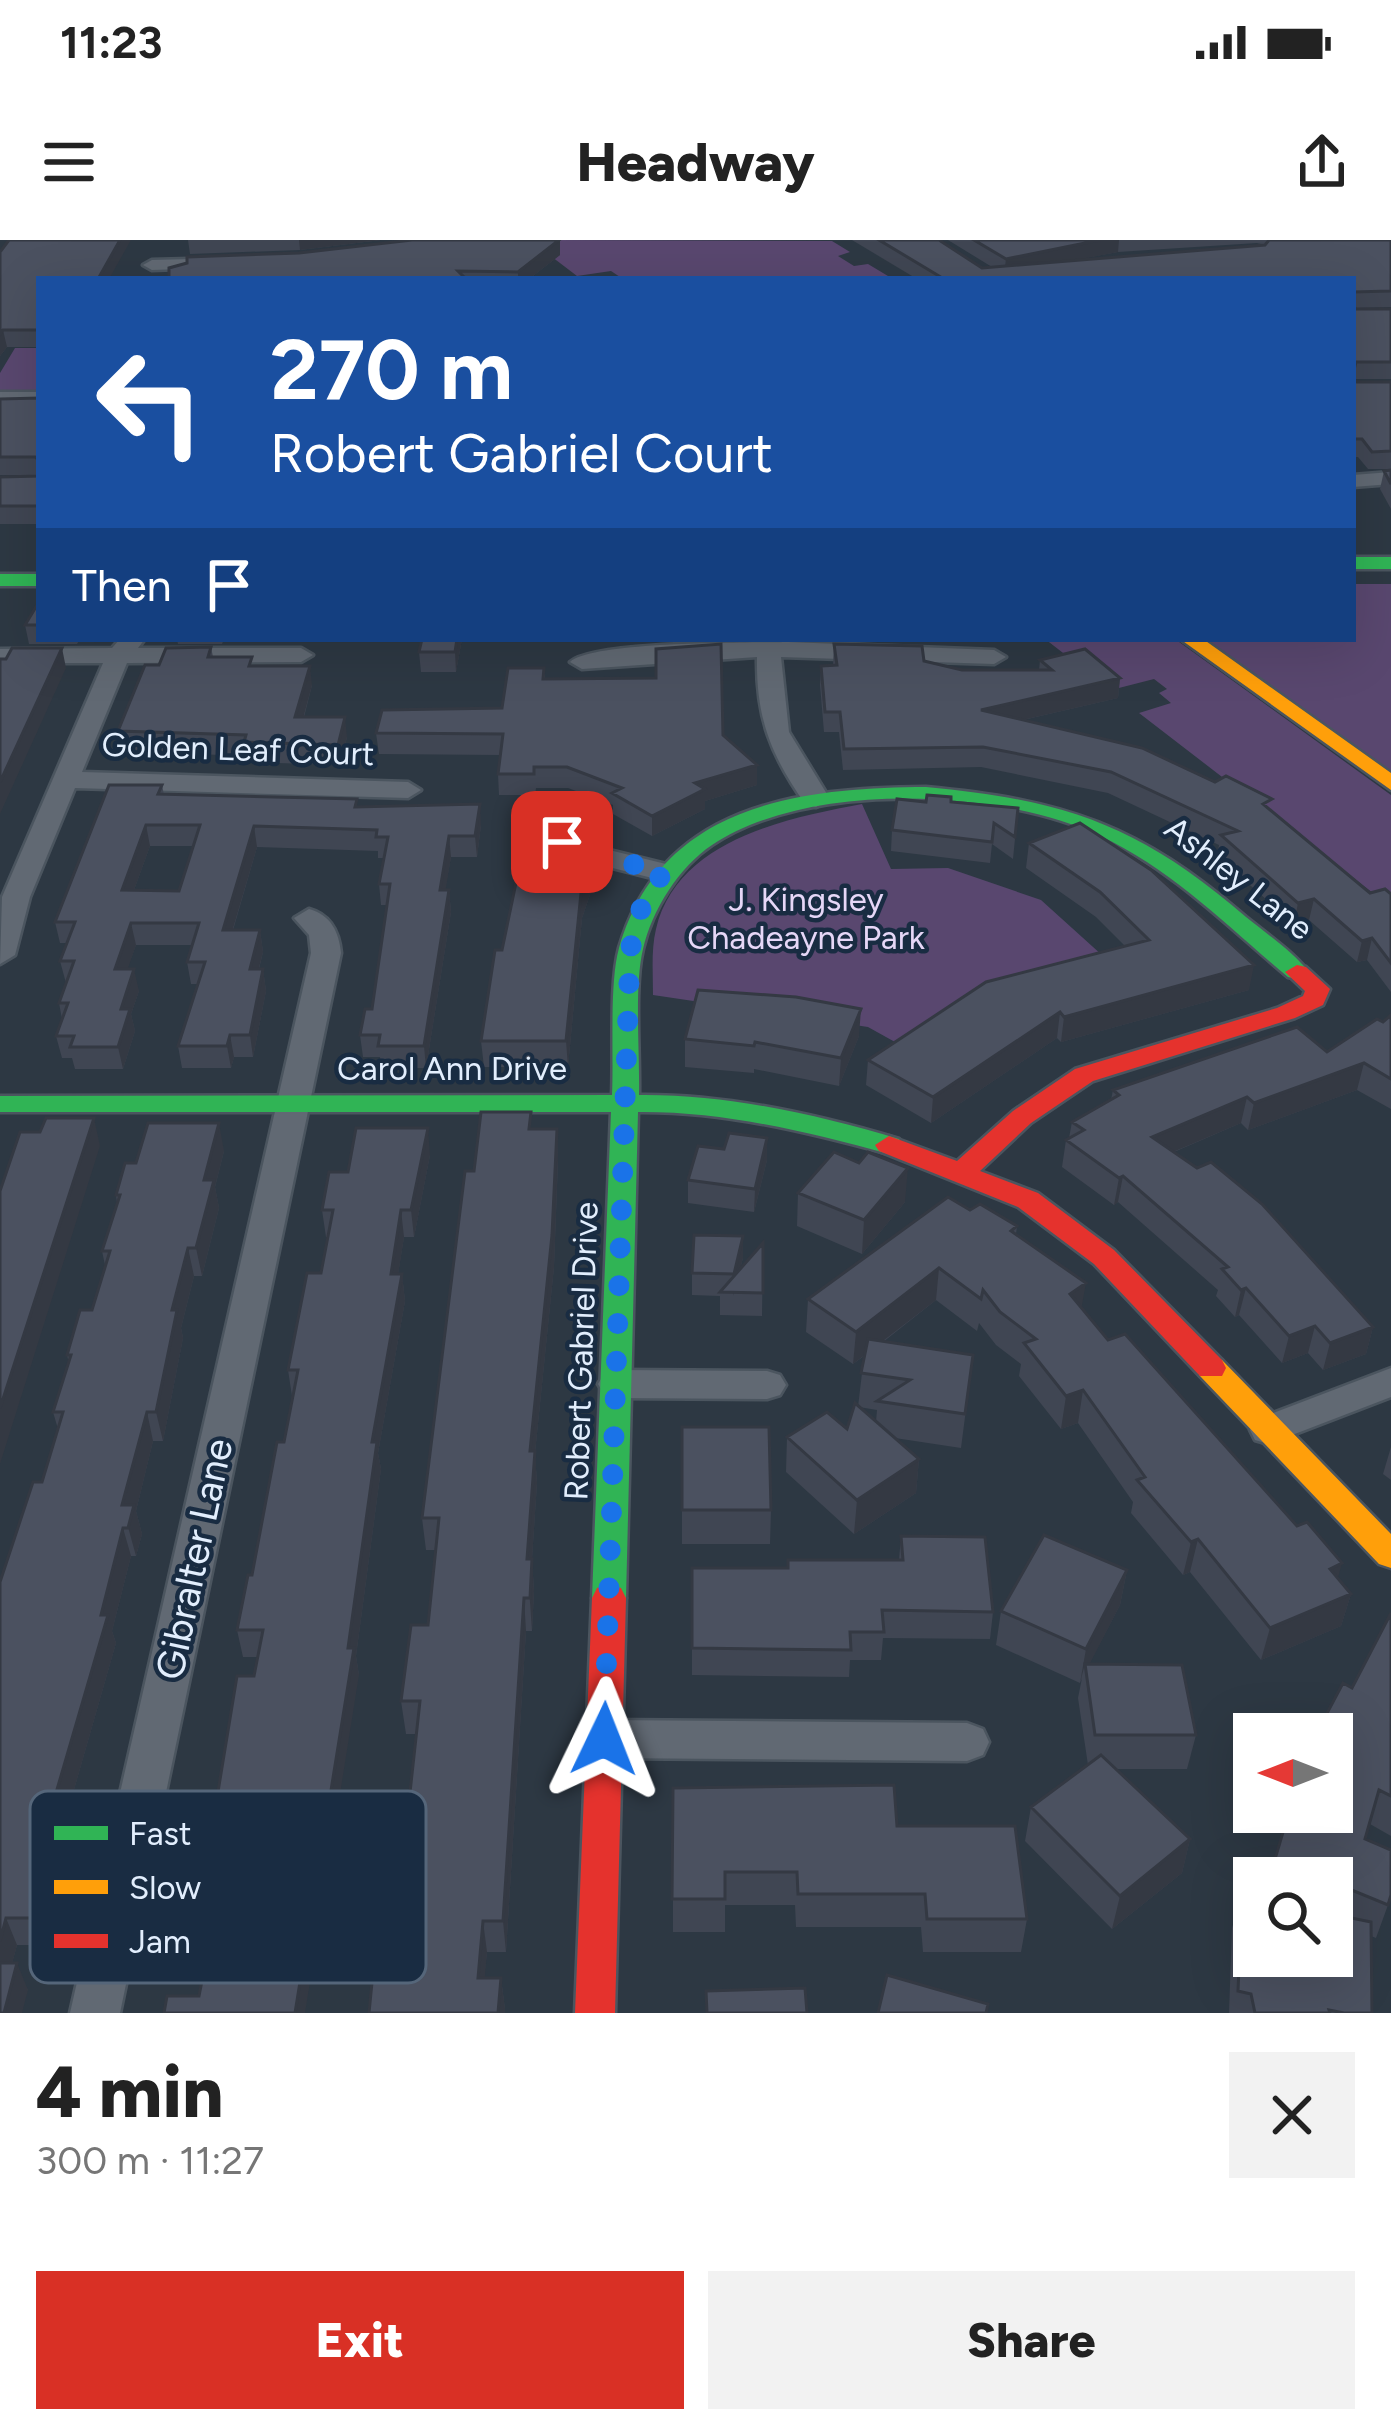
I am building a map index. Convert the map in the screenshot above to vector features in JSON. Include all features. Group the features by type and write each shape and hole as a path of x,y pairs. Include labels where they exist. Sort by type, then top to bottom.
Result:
{"street":[{"path":"147,272 164,240"},
{"path":"147,272 247,262"},
{"path":"0,398 36,398"},
{"path":"1356,481 1391,478"},
{"path":"1356,547 1391,547"},
{"path":"1356,563 1391,562"},
{"path":"0,580 36,580"},
{"path":"1194,642 1391,783"},
{"path":"0,656 122,645 301,655"},
{"path":"0,955 3,921 122,645"},
{"path":"582,662 629,655 769,653 994,657"},
{"path":"769,653 768,713 775,736 816,800"},
{"name":"Golden Leaf Court","path":"65,781 408,790"},
{"name":"Ashley Lane","path":"816,800 904,791 976,795 1031,804 1117,832 1145,849 1318,989 1314,1000 1286,1013 1084,1075 1022,1117 962,1172"},
{"name":"Robert Gabriel Drive","path":"595,2013 632,937 644,898 688,851 744,821 816,800"},
{"path":"550,830 583,852 664,872"},
{"name":"Gibralter Lane","path":"143,1791 326,953 324,933 309,918"},
{"name":"Carol Ann Drive","path":"0,1104 672,1103 780,1117 873,1139 1028,1200 1104,1257 1391,1555"},
{"path":"1269,1430 1391,1382"},
{"path":"616,1384 766,1385"},
{"path":"604,1739 968,1742"},
{"name":"Gibralter Lane","path":"95,2013 102,1983"}],"green space":[{"path":"556,240 832,241 850,252 838,256 854,266 868,264 888,276 618,276 611,271 577,276 535,244"},
{"path":"15,348 36,348 36,395 0,396 0,373"},
{"path":"1356,584 1391,584 1391,778 1201,642 1356,642"},
{"path":"1049,642 1179,642 1391,795 1391,907 1139,713 1171,703 1159,693 1167,689 1154,679 1111,690"},
{"name":"J. Kingsley Chadeayne Park","path":"862,804 891,869 948,868 1041,900 1103,956 961,998 895,1042 868,1027 653,995 656,929 668,899 686,874 711,854 769,826"}],"building":[{"path":"9,240 120,240 100,276 36,276 36,330 3,330 0,334 0,252"},
{"path":"412,240 559,240 518,272 169,276 169,268 187,263 187,257 299,253"},
{"path":"879,240 939,240 982,268 1265,245 1269,240 1391,240 1391,291 1356,292 1356,276 939,276"},
{"path":"974,240 1100,240 1006,259"},
{"path":"1356,309 1391,309 1391,362 1356,362"},
{"path":"1356,381 1391,382 1391,451 1372,452 1362,439 1356,439"},
{"path":"36,398 36,458 0,457 0,399"},
{"path":"36,476 36,506 0,506 0,477"},
{"path":"36,607 36,625 25,625"},
{"path":"421,642 457,642 455,652 419,652"},
{"path":"721,644 723,735 757,765 695,783 705,789 652,816 612,793 622,788 567,767 534,767 534,774 498,774 503,734 376,733 382,710 502,708 508,668 544,668 543,679 656,678 656,649"},
{"path":"834,644 922,646 924,661 962,670 1052,670 1040,660 1085,649 1120,678 981,710 1142,748 1215,782 1226,776 1272,799 1263,804 1370,893 1385,889 1391,894 1391,963 1372,938 1362,941 1314,899 1298,903 1221,835 1238,831 1111,772 983,747 844,749 840,712 825,712 821,666 837,665"},
{"path":"211,647 208,657 252,657 249,666 310,666 295,717 345,717 338,745 244,742 246,735 118,731 145,665 159,665 166,648"},
{"path":"12,648 62,648 0,782 0,659 6,659"},
{"path":"109,785 162,785 158,794 357,799 355,807 480,804 475,836 449,836 440,890 449,890 424,1046 378,1046 380,1035 360,1035 365,1009 372,1009 390,884 379,884 388,837 376,837 377,830 254,826 223,930 260,930 250,969 263,969 250,1035 230,1035 227,1046 178,1046 205,962 187,962 199,923 131,923 115,969 134,969 121,1009 130,1009 118,1047 70,1047 74,1036 56,1036 68,1003 59,1003 74,961 60,961 75,922 55,922","holes":["146,825 200,825 179,891 122,890"]},
{"path":"927,795 1018,808 1015,837 994,823 992,842 892,830 897,799 926,802"},
{"path":"1080,823 1151,870 1254,965 1064,1017 1060,1012 933,1097 868,1060 986,982 1149,940 1100,892 1029,843"},
{"path":"522,854 594,859 581,893 566,1041 481,1041 495,950 502,950"},
{"path":"698,990 796,997 861,1009 841,1058 755,1042 754,1046 685,1039"},
{"path":"1391,1015 1391,1079 1364,1063 1254,1103 1247,1097 1152,1137 1197,1168 1211,1162 1262,1204 1373,1327 1330,1343 1315,1326 1289,1336 1222,1269 1228,1267 1123,1176 1119,1178 1066,1140 1084,1130 1072,1122 1119,1095 1113,1090 1297,1027 1327,1052"},
{"path":"481,1112 531,1112 529,1129 557,1129 552,1235 530,1451 535,1451 527,1559 532,1559 530,1598 524,1598 503,1921 483,1921 478,1978 501,1978 498,2013 369,2013 372,1983 426,1983 426,1791 410,1791 420,1701 401,1701 411,1625 428,1625 439,1518 422,1518 465,1171 474,1171"},
{"path":"46,1118 94,1118 0,1408 0,1191 20,1132 40,1132"},
{"path":"148,1123 219,1123 204,1180 214,1180 196,1248 188,1248 172,1310 177,1310 156,1412 147,1412 122,1505 134,1505 128,1528 123,1528 101,1615 108,1615 57,1791 30,1791 30,1918 6,1918 0,1941 0,1582 33,1482 42,1482 63,1412 53,1412 80,1310 92,1310 110,1251 102,1251 125,1163 136,1163"},
{"path":"356,1128 428,1128 411,1210 401,1210 391,1274 402,1274 372,1442 377,1442 348,1648 354,1648 331,1791 218,1791 237,1676 254,1676 263,1630 237,1630 277,1442 284,1442 298,1370 288,1370 307,1273 321,1273 333,1210 322,1210 329,1172 348,1172"},
{"path":"729,1133 767,1138 755,1189 688,1180 698,1146 724,1149"},
{"path":"834,1152 859,1163 868,1152 908,1168 864,1220 798,1193"},
{"path":"948,1197 970,1210 980,1204 1017,1226 1011,1231 1086,1283 1070,1294 1108,1340 1125,1334 1297,1526 1307,1522 1342,1563 1330,1569 1351,1594 1270,1628 1198,1539 1191,1542 1137,1480 1145,1477 1083,1390 1066,1396 1024,1343 1036,1339 1000,1312 983,1290 981,1299 939,1268 856,1332 808,1299"},
{"path":"694,1235 743,1236 734,1274 692,1273"},
{"path":"763,1243 763,1293 720,1292"},
{"path":"868,1339 973,1355 965,1414 877,1401 910,1380 861,1373"},
{"path":"855,1403 919,1459 857,1500 787,1437 827,1412 847,1429"},
{"path":"682,1427 769,1427 771,1510 682,1510"},
{"path":"1044,1535 1127,1570 1086,1649 1001,1611"},
{"path":"901,1536 985,1537 993,1612 882,1610 884,1632 850,1632 851,1650 692,1648 692,1568 788,1568 788,1560 903,1560"},
{"path":"1391,1613 1391,1796 1379,1790 1365,1839 1391,1850 1388,1905 1353,1891 1353,1857 1276,1857 1283,1833 1353,1833 1353,1713 1327,1713 1343,1683 1352,1688"},
{"path":"1085,1664 1182,1665 1196,1735 1095,1735"},
{"path":"1101,1755 1190,1839 1120,1896 1031,1807"},
{"path":"894,1785 897,1826 1015,1826 1027,1919 927,1919 925,1894 798,1894 797,1872 725,1872 725,1899 672,1899 673,1788"},
{"path":"1353,1918 1371,1922 1372,2013 1255,2013 1251,1994 1238,1991 1239,1977 1353,1977"},
{"path":"0,1963 17,1963 4,2013 0,2013"},
{"path":"887,1975 988,2004 986,2013 878,2013"},
{"path":"202,1983 300,1983 295,2013 164,2013 167,1996 199,1996"},
{"path":"805,1988 807,2013 707,2013 706,1991"}],"traffic: fast":[{"path":"1356,563 1391,563"},
{"path":"0,580 36,580"},
{"path":"609,1598 630,951 658,889 690,851 748,816 801,802 862,794 989,799 1050,811 1104,829 1167,864 1297,972"},
{"path":"0,1104 672,1103 828,1127 889,1145"}],"traffic: slow":[{"path":"1194,642 1391,783"},
{"path":"1211,1368 1391,1555"}],"traffic: jam":[{"path":"962,1172 1022,1117 1084,1075 1286,1013 1314,1000 1318,989 1297,972"},
{"path":"889,1145 1028,1200 1104,1257 1211,1368"},
{"path":"595,2013 609,1598"}],"route":[{"path":"562,842 583,852 664,872 644,898 630,950 604,1739"}]}
